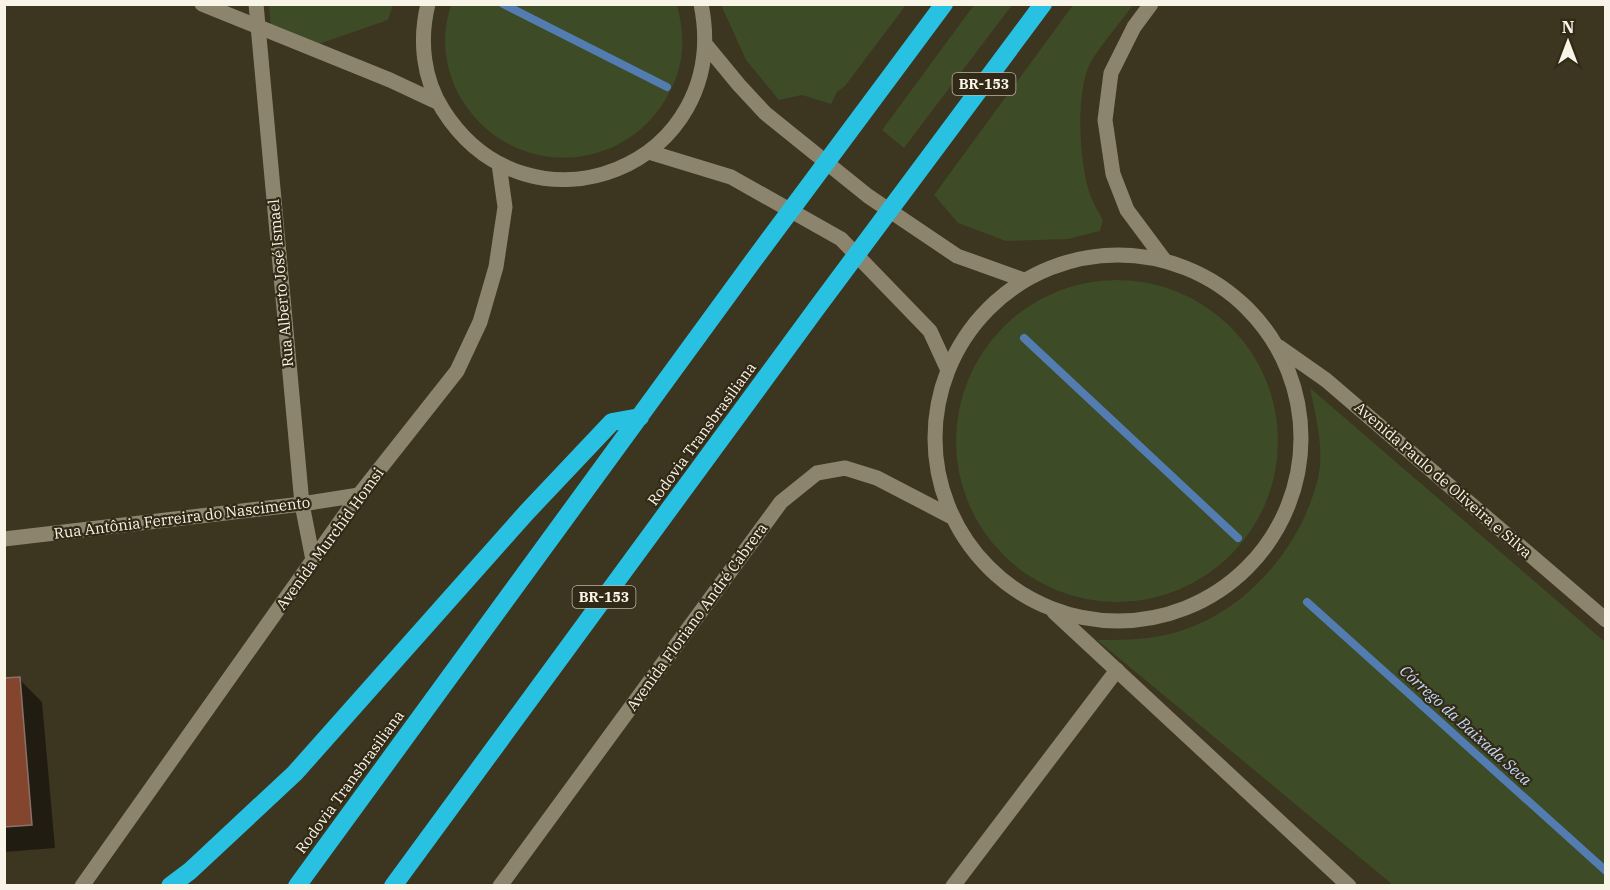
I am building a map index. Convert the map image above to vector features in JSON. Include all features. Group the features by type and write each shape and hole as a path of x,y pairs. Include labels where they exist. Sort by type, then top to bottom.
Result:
{"highway":[{"name":"Rodovia Transbrasiliana","path":"297,885 753,261 944,4"},
{"name":"Rodovia Transbrasiliana","path":"393,885 1043,4"},
{"path":"170,885 190,872 295,773 526,513 612,422 640,417"}],"main road":[{"path":"202,4 390,80 438,102"},
{"name":"Rua Alberto José Ismael","path":"256,4 302,504 313,560"},
{"path":"428,4 423,37 424,59 438,102 453,126 474,148 499,164 542,178 565,180 587,178 630,164 649,152 668,135 683,116 695,93 703,70 706,45 701,4"},
{"path":"1151,4 1134,27 1111,73 1105,120 1113,174 1127,210 1165,261"},
{"path":"706,45 765,113 868,196 957,256 1024,280"},
{"path":"649,152 730,177 841,239 930,331 947,368"},
{"name":"Avenida Murchid Homsi","path":"82,885 359,495 457,370 480,322 496,267 505,207 499,164"},
{"path":"1107,255 1137,256 1165,261 1217,284 1240,301 1260,322 1276,345 1289,370 1302,425 1297,481 1288,508 1275,534 1239,576 1216,593 1164,616 1107,621 1079,618 1052,610 1026,597 1003,581 964,540 950,516 940,487 934,457 934,427 938,397 947,368 960,342 1000,297 1024,280 1050,267 1078,259 1107,255"},
{"name":"Avenida Paulo de Oliveira e Silva","path":"1276,345 1326,380 1605,620"},
{"name":"Avenida Floriano André Cabrera","path":"500,885 781,502 818,473 845,468 877,478 950,516"},
{"name":"Rua Antônia Ferreira do Nascimento","path":"4,539 302,504 359,495"},
{"path":"1052,610 1346,884"},
{"path":"953,885 1117,670"}],"green space":[{"path":"269,5 393,5 388,20 313,46 271,29"},
{"path":"451,5 677,5 682,38 678,72 662,105 640,129 615,146 586,156 557,158 528,152 501,140 477,120 458,93 453,83 445,50 446,27"},
{"path":"721,5 906,5 845,86 837,92 831,104 802,95 779,100 746,60"},
{"path":"974,5 1012,5 904,148 882,130"},
{"path":"1073,5 1133,5 1092,60 1083,88 1080,124 1083,161 1090,195 1103,220 1100,231 1068,239 1006,241 958,223 934,195"},
{"path":"1101,280 1133,280 1164,287 1193,299 1219,316 1242,339 1266,379 1278,425 1278,457 1266,503 1251,531 1219,566 1193,583 1164,595 1133,602 1101,602 1070,595 1041,583 1015,566 992,543 975,517 963,488 956,457 956,425 963,394 975,365 992,339 1015,316 1041,299 1070,287"},
{"path":"1310,388 1605,642 1605,885 1393,885 1097,640 1151,638 1183,630 1205,621 1244,596 1277,562 1302,522 1319,474 1319,436"}],"building":[{"path":"20,677 32,825 4,827 4,678"}],"waterway":[{"name":"Córrego da Baixada Seca","path":"503,4 667,87"},
{"name":"Córrego da Baixada Seca","path":"1024,338 1238,538"},
{"name":"Córrego da Baixada Seca","path":"1307,602 1606,871"}]}
